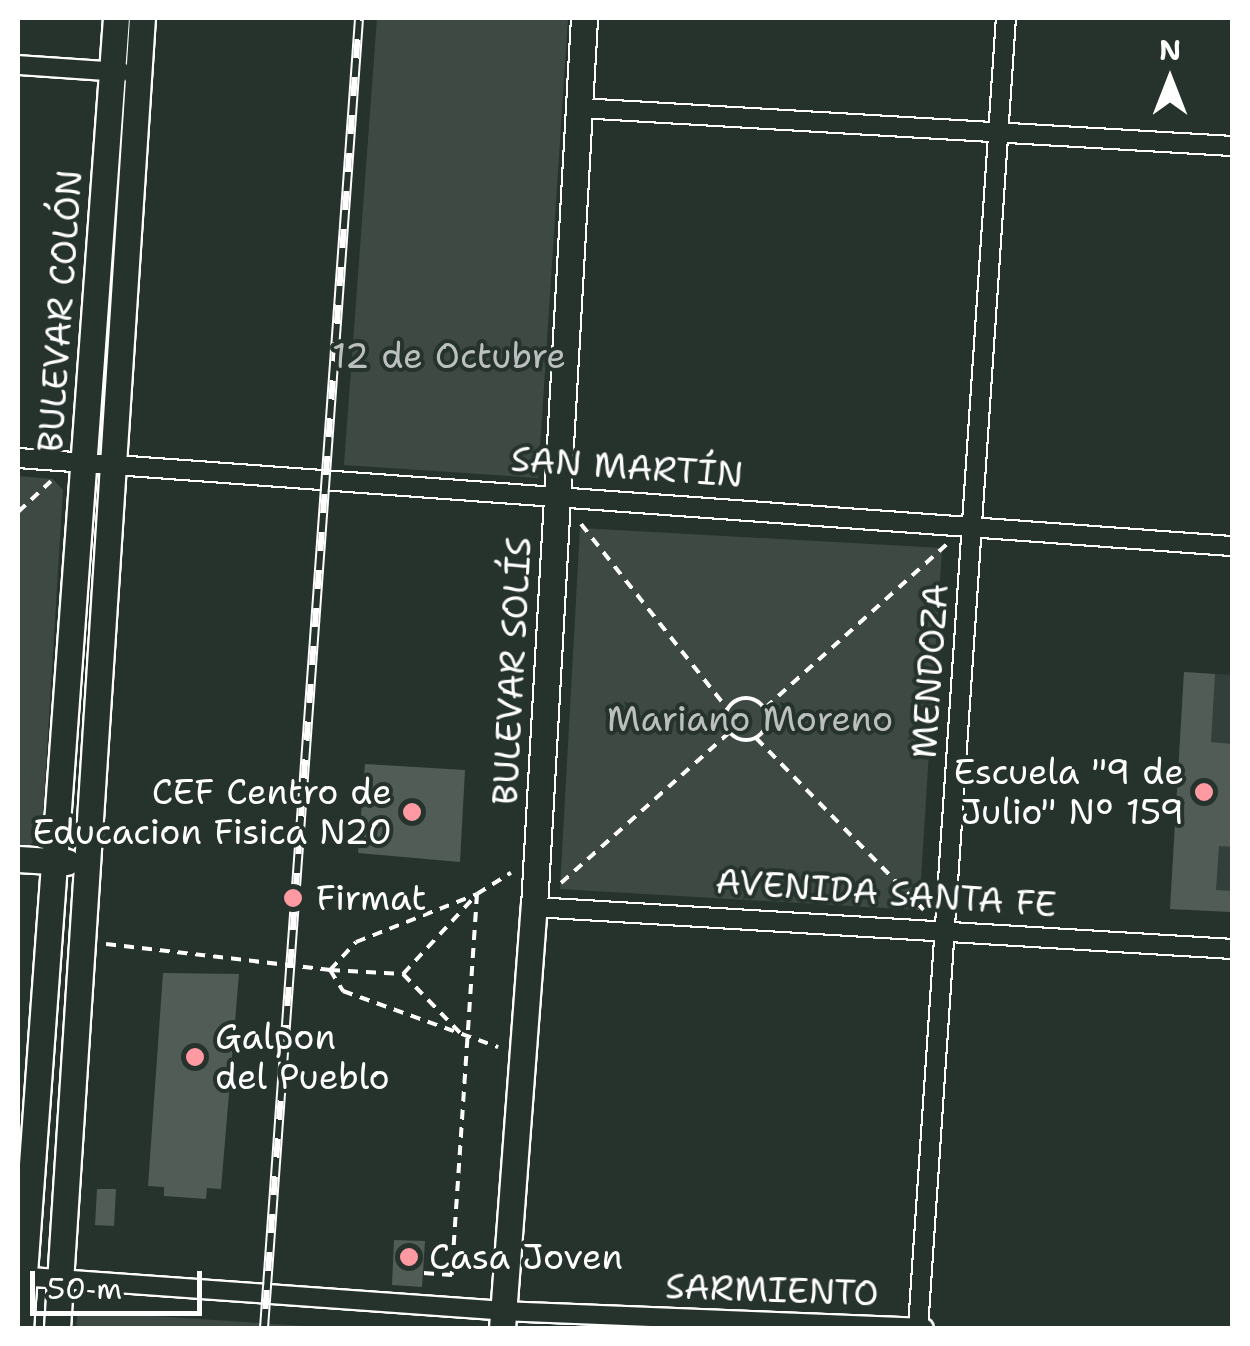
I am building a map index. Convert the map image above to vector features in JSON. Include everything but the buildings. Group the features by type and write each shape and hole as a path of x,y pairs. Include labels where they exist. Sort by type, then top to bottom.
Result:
{"main road":[{"name":"BULEVAR COLÓN","path":"57,1328 113,465 126,72 116,18"},
{"name":"BULEVAR COLÓN","path":"20,1328 20,1276 84,462 126,72 142,18"},
{"name":"BULEVAR SOLÍS","path":"502,1320 519,1052 534,906 584,18"},
{"path":"18,858 87,863"}],"street":[{"name":"MENDOZA","path":"920,1328 1006,18"},
{"path":"18,65 126,72"},
{"path":"579,108 1232,146"},
{"name":"SAN MARTÍN","path":"18,458 972,522 1232,546"},
{"name":"AVENIDA SANTA FE","path":"534,906 1232,949"},
{"name":"SARMIENTO","path":"20,1276 502,1320 920,1328"}],"path":[{"path":"18,512 53,479 84,462"},
{"path":"558,496 728,708 729,733"},
{"path":"765,708 972,522"},
{"path":"728,708 739,698 765,708"},
{"path":"756,738 767,725 765,708"},
{"path":"729,733 756,738 945,932"},
{"path":"534,906 729,733"},
{"path":"330,970 356,942 477,894 536,857"},
{"path":"403,974 477,894"},
{"path":"423,1273 452,1275 477,894"},
{"path":"82,941 330,970 403,974 468,1040"},
{"path":"330,970 343,991 468,1040 519,1052"}],"shaded area":[{"name":"Escuela \"9 de Julio\" Nº 159","path":"1184,672 1232,675 1232,912 1170,909"}],"green space":[{"name":"12 de Octubre","path":"377,18 568,18 538,478 344,465"},
{"path":"18,476 53,479 63,490 42,831 26,850 18,849"},
{"name":"Mariano Moreno","path":"580,528 942,548 919,910 560,889"},
{"path":"78,1311 335,1328 76,1328"}],"railway":[{"path":"264,1328 359,18"}],"place":[{"name":"Escuela \"9 de Julio\" Nº 159","path":"1204,792"},
{"name":"CEF Centro de Educacion Fisica N20","path":"412,812"},
{"name":"Firmat","path":"293,898"},
{"name":"Galpon del Pueblo","path":"195,1057"},
{"name":"Casa Joven","path":"409,1257"}]}
